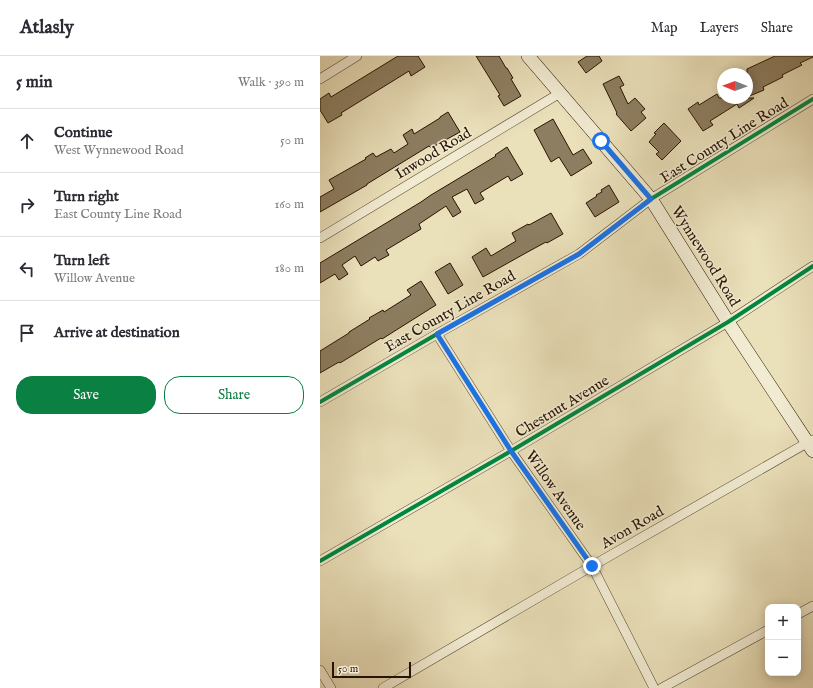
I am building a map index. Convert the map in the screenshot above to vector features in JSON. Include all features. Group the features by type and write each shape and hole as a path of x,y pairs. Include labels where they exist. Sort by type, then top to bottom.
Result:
{"main road":[{"name":"Wynnewood Road","path":"528,56 651,199 728,322 811,445"}],"street":[{"path":"320,79 357,56"},
{"name":"Inwood Road","path":"320,238 560,93"},
{"name":"East County Line Road","path":"320,402 579,254 651,199 813,99"},
{"name":"Chestnut Avenue","path":"320,561 511,451 728,322 813,266"},
{"name":"Willow Avenue","path":"437,334 511,451 592,566 654,688"},
{"name":"Avon Road","path":"383,688 592,566 811,445"},
{"path":"801,612 813,606"},
{"path":"662,688 765,632"},
{"path":"320,670 331,688"}],"building":[{"path":"398,56 418,56 425,67 411,76 409,71 341,113 342,115 328,123 320,110 320,99 329,93 331,97"},
{"path":"476,56 499,56 513,78 511,79 521,96 504,106 498,96 500,95"},
{"path":"587,56 599,56 602,61 586,73 578,62"},
{"path":"775,56 813,56 800,63 802,65 782,75 783,77 763,87 764,90 753,95 753,68 749,68"},
{"path":"619,76 624,85 620,87 628,104 635,98 645,109 641,112 646,118 631,131 616,114 617,113 603,84"},
{"path":"717,94 717,104 737,104 710,121 713,125 703,131 688,109 698,102 699,105"},
{"path":"737,104 745,104 739,108"},
{"path":"448,112 460,132 431,148 429,146 367,185 320,212 320,197 334,189 329,180 366,159 365,158 373,153 376,157 391,149 394,153 408,144 403,135 412,129 414,134"},
{"path":"553,119 573,155 583,149 592,163 571,176 559,157 551,162 534,130"},
{"path":"664,123 681,141 662,160 656,154 659,152 649,142 656,134 654,133"},
{"path":"507,147 523,174 511,181 508,176 480,193 484,199 475,204 467,189 452,197 461,212 453,217 446,206 419,224 421,229 386,250 389,255 378,261 375,257 361,266 355,256 342,265 348,274 339,280 335,274 320,283 320,263 496,156 495,155"},
{"path":"609,185 619,202 595,217 586,203 597,196 596,195 602,192 601,190"},
{"path":"551,213 563,234 483,277 472,257 486,248 491,256 516,241 512,233"},
{"path":"450,263 463,285 448,294 435,272"},
{"path":"421,281 436,305 382,339 381,338 340,363 339,362 320,373 320,351 370,319 369,318 383,310 384,312 411,295 407,290"}],"cycle path":[{"path":"320,402 579,254 651,199 813,99"},
{"path":"320,561 511,451 728,322 813,266"}],"route":[{"path":"592,566 511,451 437,334 579,254 590,244 651,199 601,141"}]}
